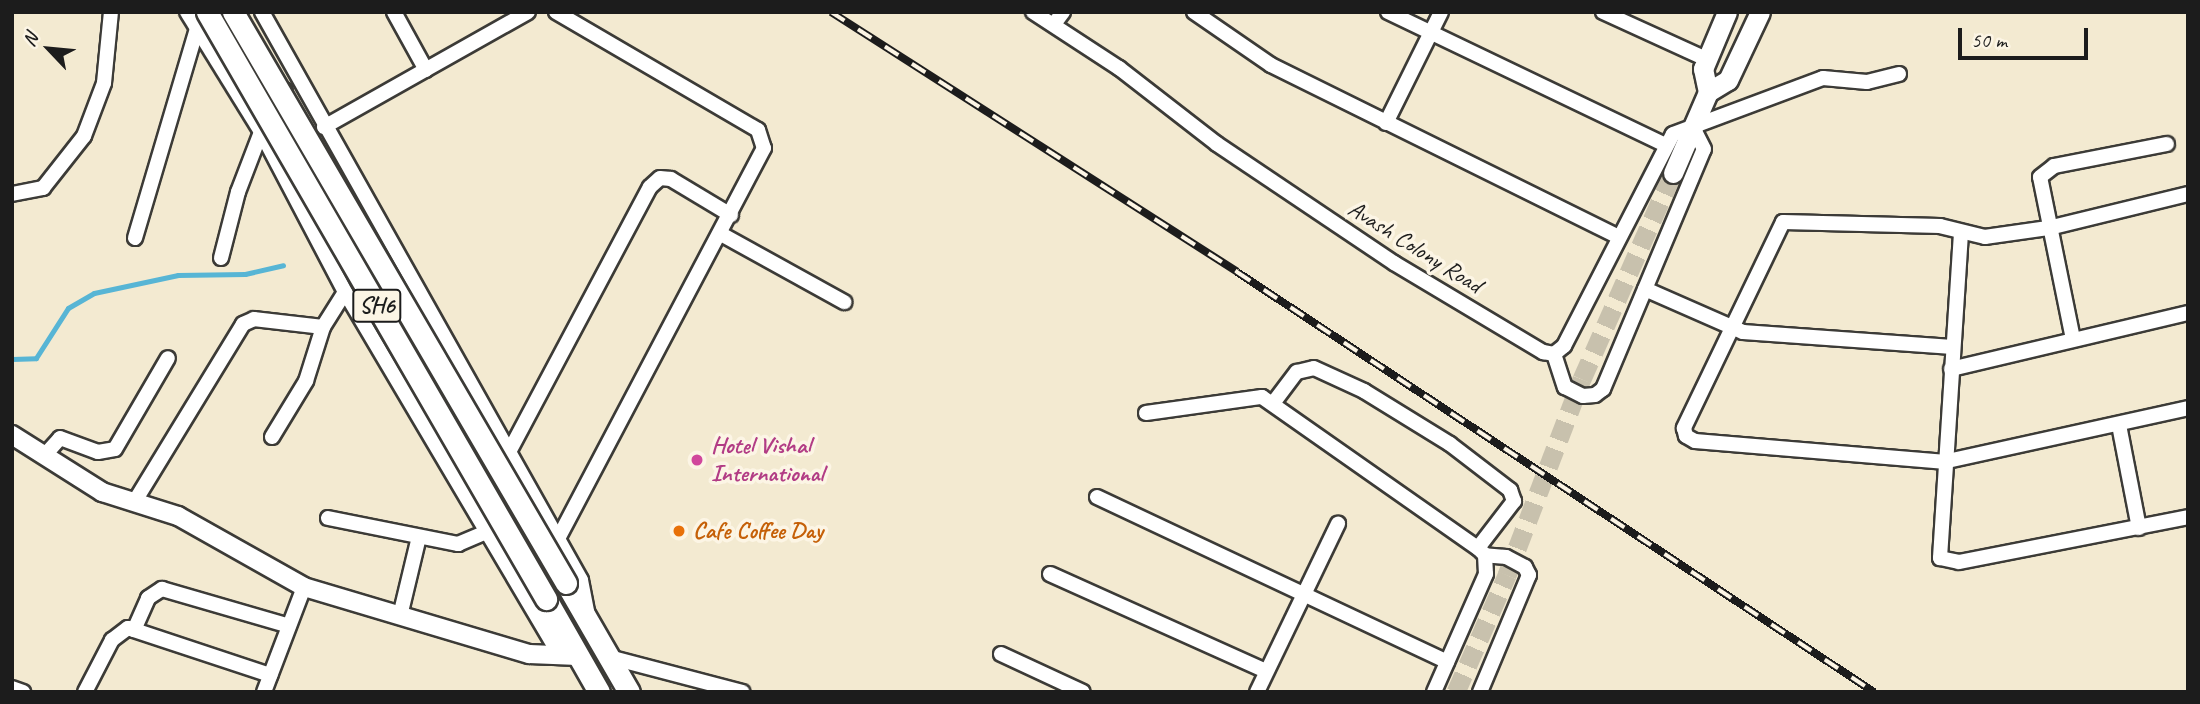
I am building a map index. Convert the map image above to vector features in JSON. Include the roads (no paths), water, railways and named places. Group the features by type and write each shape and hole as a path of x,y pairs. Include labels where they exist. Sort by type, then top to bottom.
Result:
{"main road":[{"name":"SH6","path":"233,12 629,692"},
{"path":"1673,173 1708,92 1706,59 1727,12"},
{"path":"1708,92 1728,80 1760,12"},
{"name":"SH6","path":"203,17 546,599 569,656 599,692"}],"street":[{"path":"13,196 43,188 84,136 104,83 111,12"},
{"path":"187,12 203,17 345,292 488,531 569,656"},
{"path":"262,12 324,127 558,539 585,592 588,620"},
{"path":"394,12 426,70"},
{"path":"324,127 528,12"},
{"path":"556,12 758,130 764,138 761,159 558,539"},
{"name":"Avash Colony Road","path":"1032,12 1059,18 1217,144 1394,263 1520,340 1554,354"},
{"path":"1194,12 1271,65 1619,237"},
{"path":"1388,12 1429,35 1664,144"},
{"path":"1386,123 1441,12"},
{"path":"1603,12 1706,59"},
{"path":"135,238 203,17"},
{"path":"222,258 238,192 261,132 295,74"},
{"path":"1693,127 1704,149 1603,389 1595,395 1565,387 1554,354 1564,346 1664,144 1673,134 1823,78 1867,82 1899,74"},
{"path":"2073,339 2040,188 2045,170 2167,144"},
{"path":"509,452 650,187 660,178 671,179 732,215"},
{"path":"2188,194 2048,228 1985,237 1940,226 1783,222 1686,418 1686,436 1695,441 1943,462 2188,408"},
{"path":"1961,233 1938,550 1948,562 2188,517"},
{"path":"721,234 844,302"},
{"path":"1645,289 1731,328 1759,334 1952,347"},
{"path":"272,437 306,381 323,327 345,292"},
{"path":"1951,369 2188,313"},
{"path":"135,501 243,324 254,319 323,327"},
{"path":"44,456 60,438 98,452 115,449 168,358"},
{"path":"1274,402 1297,372 1314,368 1364,391 1450,444 1510,490 1514,501 1482,551 1486,574 1434,692"},
{"path":"1146,413 1248,395 1274,402 1482,551 1506,557 1525,567 1529,575 1480,692"},
{"path":"2119,425 2139,528"},
{"path":"12,435 102,492 178,516 304,587 529,653 569,656"},
{"path":"1097,497 1304,592 1447,662"},
{"path":"328,518 467,544 488,531"},
{"path":"1257,692 1338,524"},
{"path":"400,616 419,537"},
{"path":"1050,574 1266,671"},
{"path":"264,692 304,587"},
{"path":"134,630 148,598 162,589 289,626"},
{"path":"85,692 119,631 134,630 270,675"},
{"path":"1000,654 1083,692"},
{"path":"609,657 741,692"},
{"path":"12,688 23,692"}],"waterway":[{"path":"12,359 36,358 68,308 94,293 178,275 245,274 283,265"}],"tunnel":[{"path":"1456,692 1507,575 1582,379 1673,173"}],"railway":[{"path":"831,12 1237,272 1874,692"}],"place":[{"name":"Hotel Vishal International","path":"697,460"},
{"name":"Cafe Coffee Day","path":"679,531"}]}
